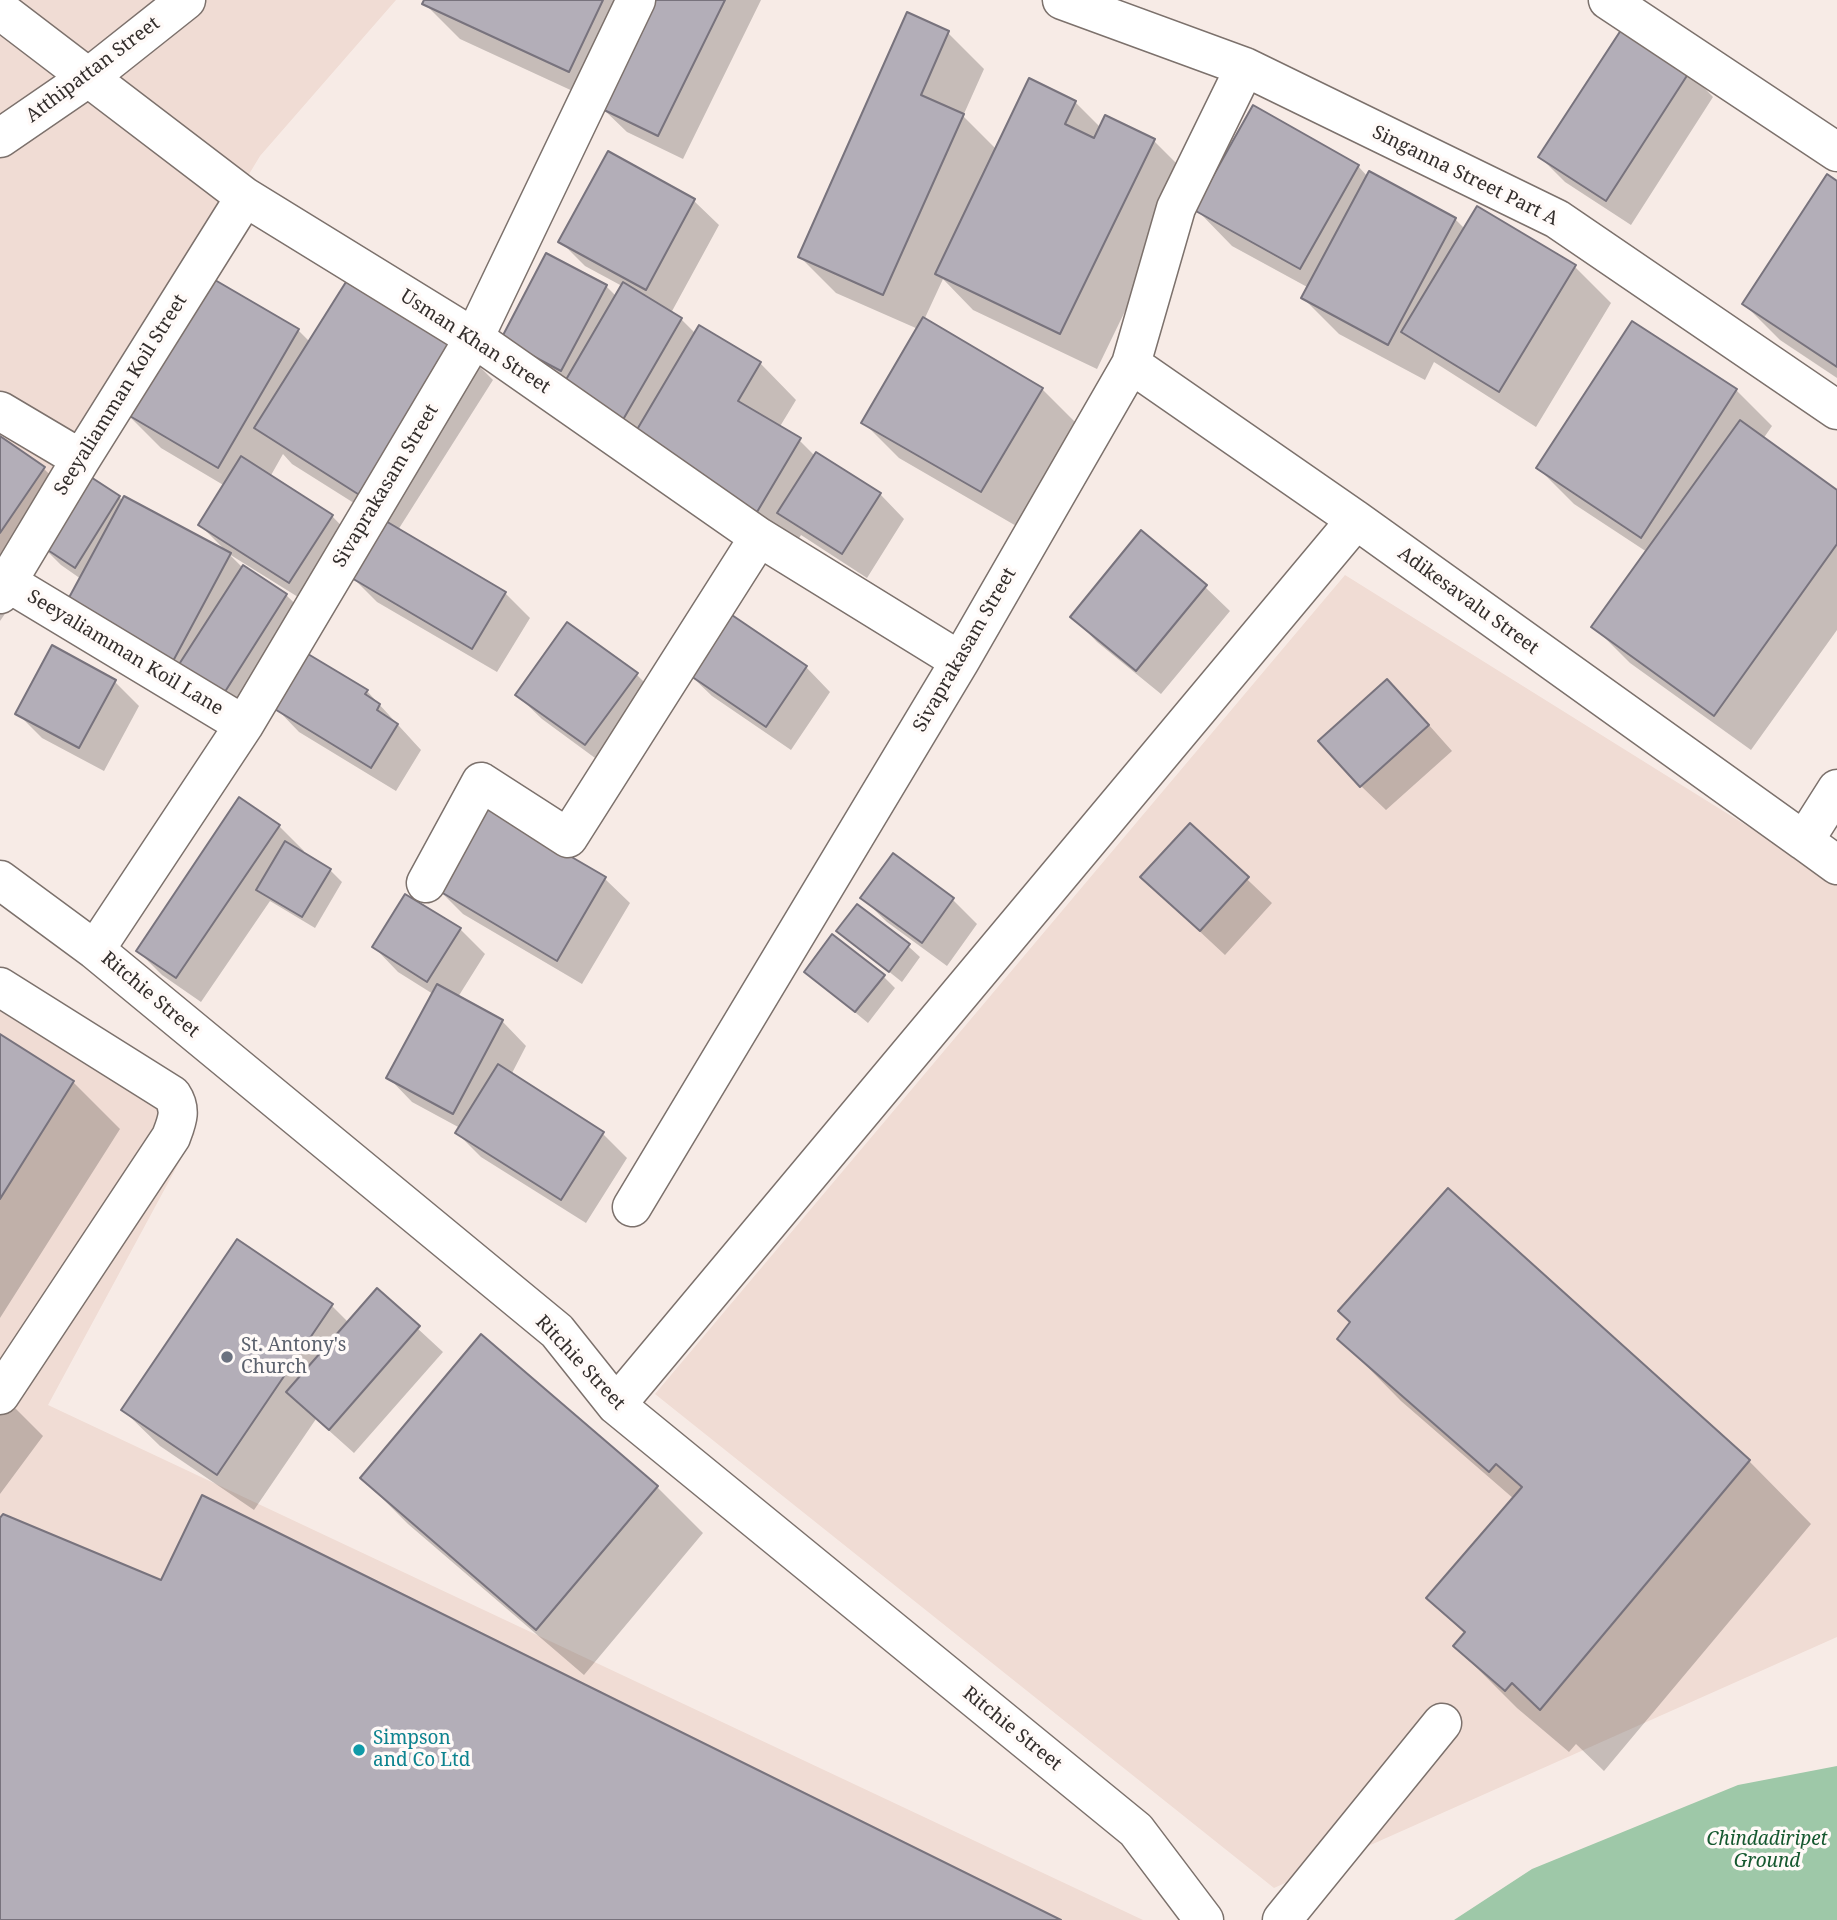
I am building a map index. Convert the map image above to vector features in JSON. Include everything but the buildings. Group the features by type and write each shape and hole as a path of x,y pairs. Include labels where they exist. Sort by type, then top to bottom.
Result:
{"street":[{"name":"Atthipattan Street","path":"0,138 89,77 186,0"},
{"name":"Sivaprakasam Street","path":"94,950 244,725 474,338 636,0"},
{"name":"Singanna Street Part A","path":"1062,0 1245,67 1557,219 1837,410"},
{"path":"1608,0 1837,152"},
{"name":"Usman Khan Street","path":"0,10 244,197 474,338 759,537 960,661"},
{"name":"Sivaprakasam Street","path":"632,1207 960,661 1131,363 1176,208 1245,67"},
{"name":"Seeyaliamman Koil Street","path":"3,588 244,197"},
{"name":"Adikesavalu Street","path":"1131,363 1356,520 1837,865"},
{"path":"0,411 81,459"},
{"path":"616,1405 1356,520"},
{"path":"426,883 481,782 568,838 759,537"},
{"name":"Seeyaliamman Koil Lane","path":"3,588 244,725"},
{"path":"1804,841 1837,789"},
{"name":"Ritchie Street","path":"0,880 94,950 557,1331 616,1405 1136,1830 1204,1920"},
{"path":"0,987 172,1095 178,1104 179,1112 171,1138 4,1380"},
{"path":"1282,1920 1442,1723"}],"shaded area":[{"path":"0,0 396,0 260,156 0,586"},
{"path":"1345,575 1837,882 1837,1637 1274,1888 655,1394"},
{"name":"Simpson and Co Ltd","path":"0,980 195,1133 48,1405 1143,1920 0,1920"}],"green space":[{"name":"Chindadiripet Ground","path":"1837,1766 1837,1920 1454,1920 1532,1869 1738,1785"}],"place":[{"name":"St. Antony's Church","path":"227,1357"},
{"name":"Simpson and Co Ltd","path":"359,1750"}]}
